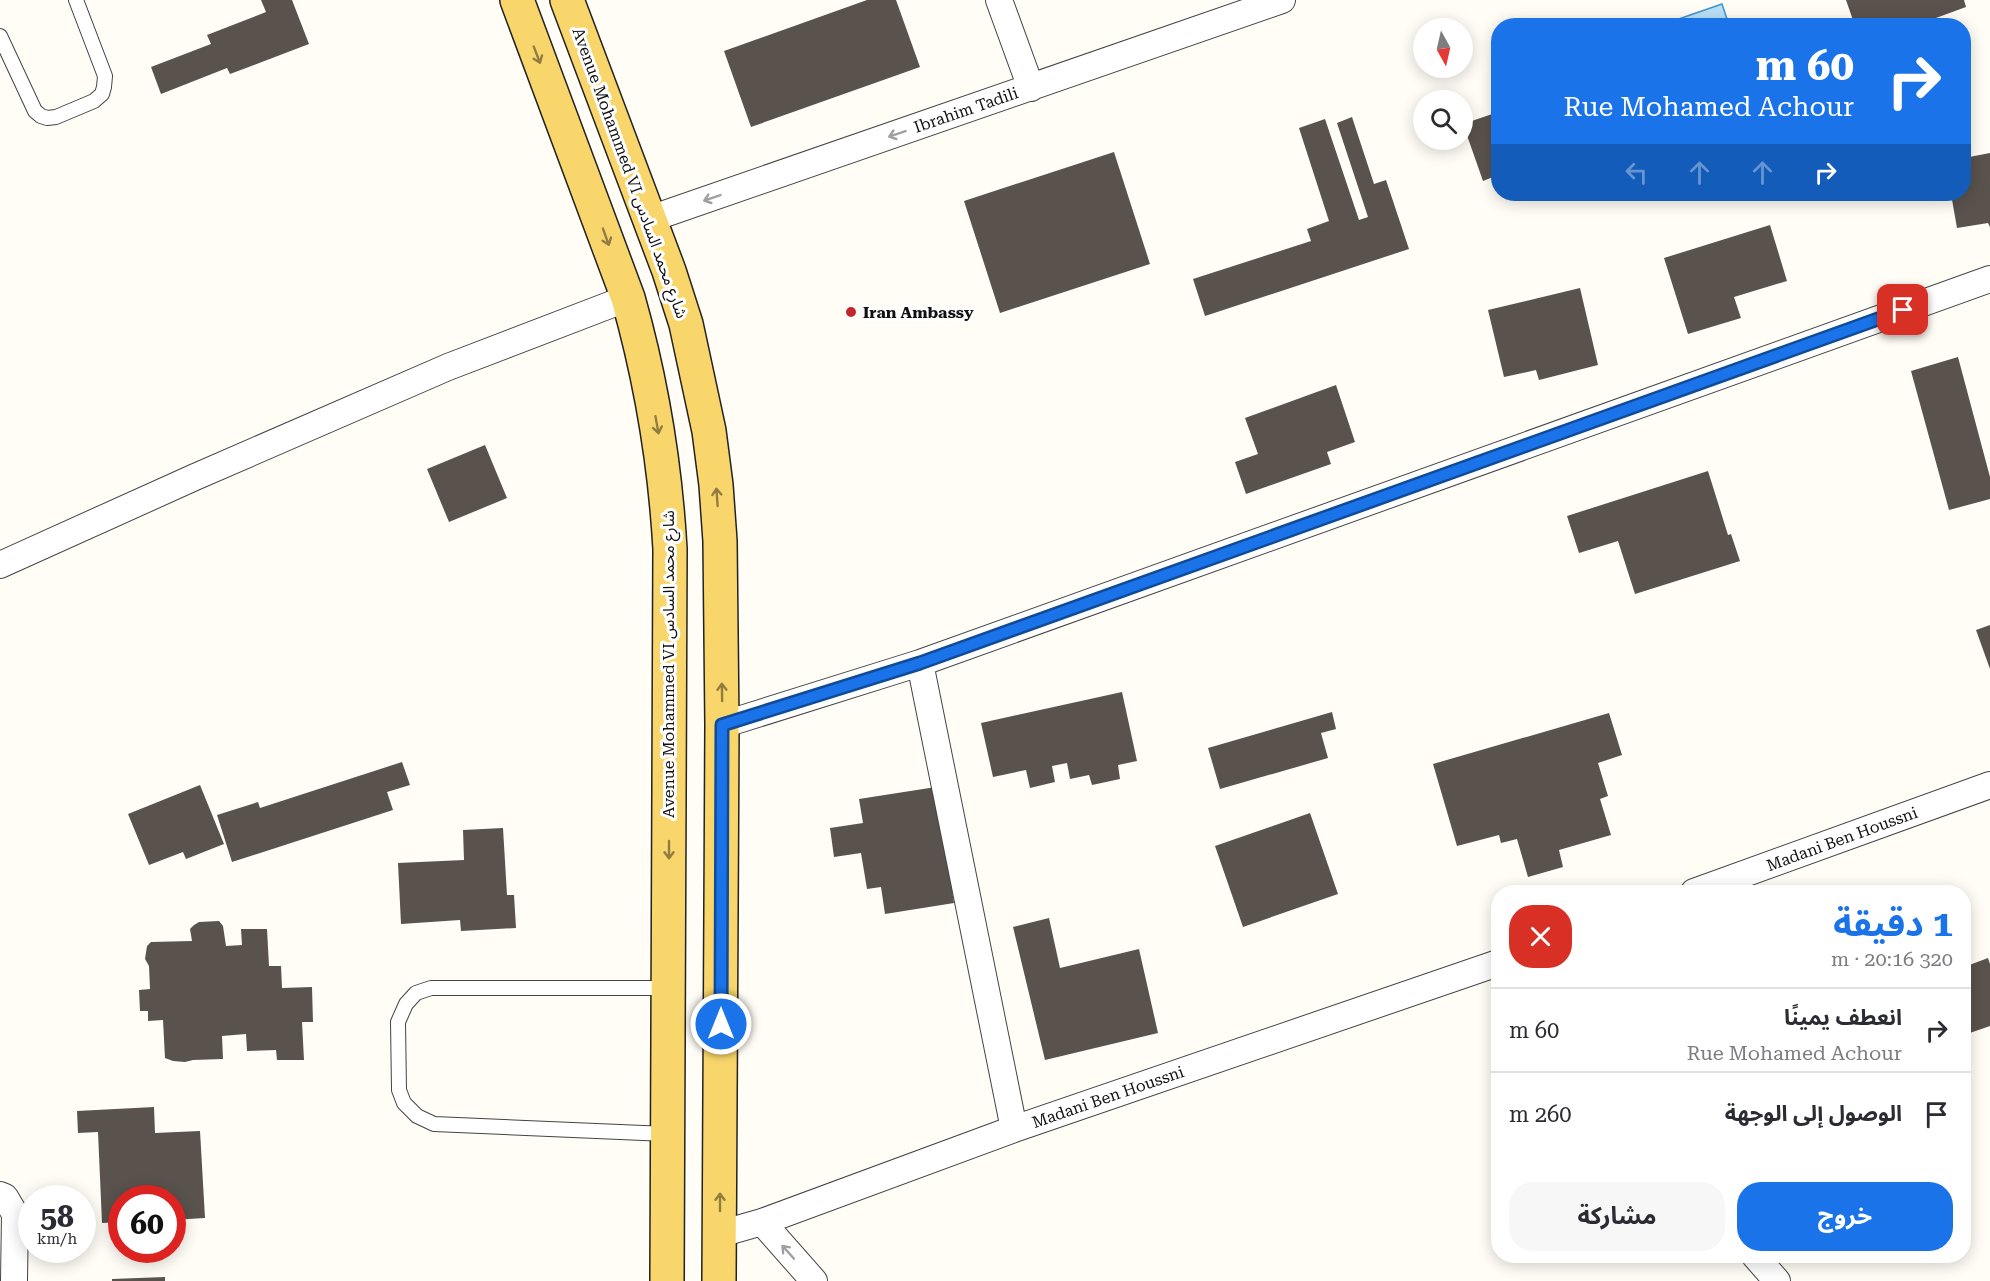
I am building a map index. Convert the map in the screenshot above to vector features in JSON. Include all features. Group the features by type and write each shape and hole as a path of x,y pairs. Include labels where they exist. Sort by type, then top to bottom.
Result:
{"main road":[{"name":"Avenue Mohammed VI شارع محمد السادس","path":"517,0 628,298 653,397 667,498 670,549 667,1281"},
{"name":"Avenue Mohammed VI شارع محمد السادس","path":"567,0 650,219 686,324 709,431 716,485 720,541 722,725 719,1281"}],"street":[{"path":"999,0 1031,88"},
{"name":"Ibrahim Tadili","path":"650,219 1282,0"},
{"path":"722,725 920,663 1990,279"},
{"path":"0,565 448,367 628,298"},
{"path":"920,663 1014,1129"},
{"name":"Madani Ben Houssni","path":"1715,885 1987,792"},
{"name":"Madani Ben Houssni","path":"720,1234 762,1222 1014,1129 1491,965"},
{"path":"0,1195 5,1197 15,1214 14,1281"},
{"path":"762,1222 814,1281"},
{"path":"1761,1263 1777,1281"}],"lane":[{"path":"0,36 35,111 40,116 56,117 94,101 102,94 105,76 76,0"},
{"path":"667,1134 434,1124 417,1116 404,1103 399,1090 398,1022 406,1004 416,993 430,988 668,987"}],"water":[{"path":"1722,4 1727,18 1682,18"}],"building":[{"path":"261,0 292,0 309,44 230,74 227,68 161,94 151,67 211,44 207,35 266,12"},
{"path":"867,0 896,0 920,67 751,127 724,51"},
{"path":"1846,0 1964,0 1966,7 1936,18 1852,18"},
{"path":"1491,114 1491,178 1483,181 1472,150 1473,121"},
{"path":"1352,117 1374,184 1386,180 1409,249 1205,316 1193,279 1311,241 1307,229 1329,221 1299,128 1325,119 1359,220 1368,217 1337,123"},
{"path":"1114,152 1150,264 1000,313 964,201"},
{"path":"1990,153 1990,227 1988,223 1957,228 1952,201 1971,201 1971,157"},
{"path":"1770,225 1787,281 1734,297 1741,318 1688,334 1664,258"},
{"path":"1580,288 1598,365 1539,380 1536,370 1504,377 1488,310"},
{"path":"1958,357 1990,477 1990,499 1949,510 1911,371"},
{"path":"1336,385 1355,442 1327,452 1331,464 1246,494 1235,462 1258,454 1245,418"},
{"path":"485,445 507,498 449,522 427,469"},
{"path":"1708,471 1728,535 1731,534 1740,561 1635,594 1618,541 1579,553 1567,516"},
{"path":"1990,625 1990,669 1976,630"},
{"path":"1122,692 1137,761 1118,765 1120,779 1092,785 1089,775 1070,779 1067,763 1052,766 1055,782 1030,788 1026,770 993,777 981,723"},
{"path":"1332,712 1336,729 1321,733 1328,758 1220,789 1208,748"},
{"path":"1609,713 1622,755 1598,763 1608,796 1600,799 1611,835 1559,850 1563,867 1528,877 1517,839 1501,843 1499,835 1457,846 1433,764"},
{"path":"402,762 410,785 387,792 393,810 232,862 217,815 258,802 260,808"},
{"path":"200,785 224,844 186,859 183,852 149,865 128,814"},
{"path":"936,787 954,903 885,914 881,887 867,889 861,853 834,857 830,828 863,823 859,799"},
{"path":"1310,813 1338,894 1243,927 1215,846"},
{"path":"503,828 507,895 514,895 516,928 461,931 460,920 401,924 398,863 464,860 463,830"},
{"path":"1049,918 1060,968 1139,949 1158,1033 1045,1060 1013,927"},
{"path":"219,921 223,926 226,946 242,945 241,929 267,929 269,966 281,966 282,988 312,987 313,1022 302,1022 304,1060 277,1060 276,1050 247,1051 246,1034 222,1036 223,1059 185,1062 165,1058 163,1020 148,1021 148,1011 140,1011 139,990 150,989 149,966 145,959 147,946 151,942 192,941 190,929 194,925 199,922"},
{"path":"1988,958 1990,964 1990,1026 1971,1033 1971,964"},
{"path":"154,1107 155,1133 200,1131 205,1218 186,1219 186,1185 108,1185 108,1223 102,1223 98,1132 78,1133 77,1111"},
{"path":"165,1277 165,1281 112,1281 112,1279"}],"place":[{"name":"Iran Ambassy","path":"851,312"}],"route":[{"path":"721,1024 722,725 920,663 1903,310"}]}
